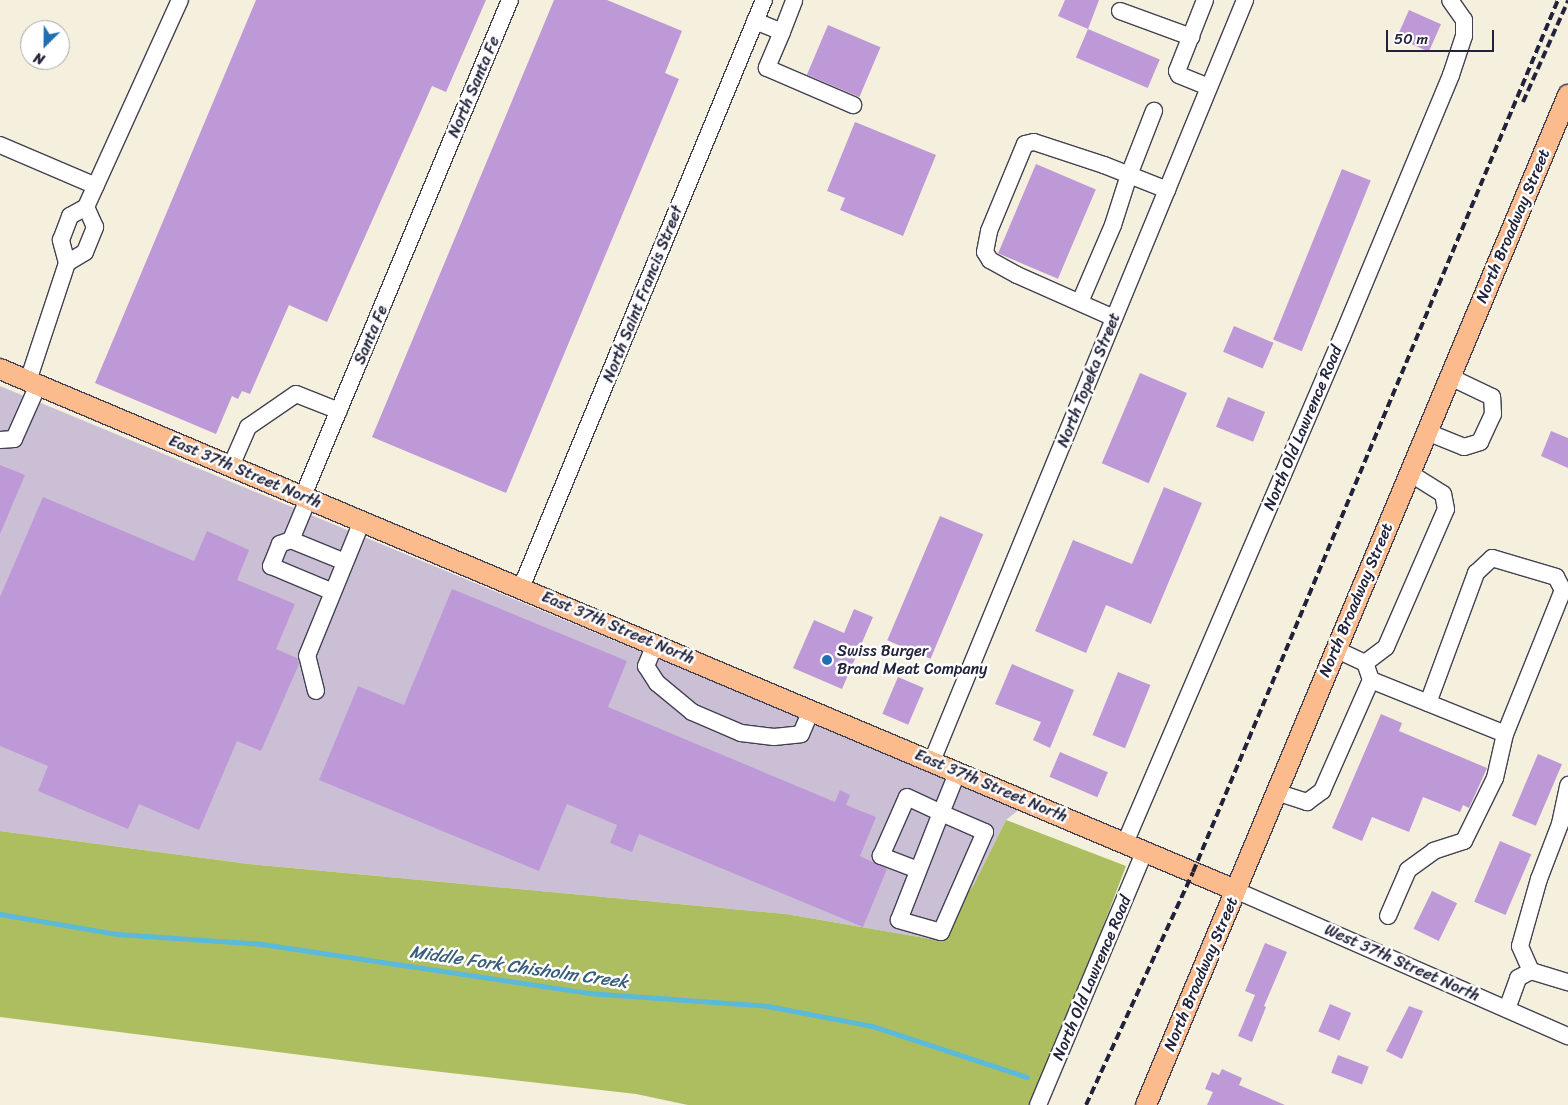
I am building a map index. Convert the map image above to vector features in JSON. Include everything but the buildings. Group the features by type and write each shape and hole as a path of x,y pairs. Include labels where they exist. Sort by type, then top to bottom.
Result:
{"main road":[{"name":"North Broadway Street","path":"1146,1105 1568,95"},
{"name":"East 37th Street North","path":"0,369 958,771 1236,890"}],"street":[{"path":"0,440 14,439 33,383 67,263 61,240 70,216 86,207 180,0"},
{"name":"North Santa Fe","path":"438,173 510,0"},
{"name":"North Saint Francis Street","path":"521,588 764,0"},
{"path":"794,0 767,68 853,105"},
{"path":"1205,0 1178,73 1209,87"},
{"name":"North Topeka Street","path":"932,761 1245,0"},
{"name":"North Old Lawrence Road","path":"1125,842 1338,346 1451,75 1464,36 1464,20 1454,5"},
{"path":"1120,11 1191,37"},
{"path":"756,21 782,32"},
{"path":"1080,302 1113,225 1129,175 1154,111"},
{"path":"1114,318 1017,275 990,260 986,252 989,231 1025,144 1034,142 1167,190"},
{"path":"0,145 96,186"},
{"name":"Santa Fe","path":"292,540 306,497 339,411 438,173"},
{"path":"67,263 85,252 95,227 86,207"},
{"path":"1427,432 1464,447 1480,442 1493,414 1492,397 1450,377"},
{"path":"231,466 248,427 296,394 339,411"},
{"path":"1365,663 1386,647 1446,509 1443,494 1409,473"},
{"path":"316,691 307,656 362,521"},
{"path":"333,592 271,566 280,544 292,540 345,562"},
{"path":"1388,916 1408,870 1434,851 1464,841 1495,778 1504,734 1563,590 1556,577 1492,558 1476,573 1428,703"},
{"path":"655,644 646,666 658,683 692,712 741,733 774,737 802,734 811,710"},
{"path":"1276,792 1307,802 1322,791 1371,680 1365,663 1335,650"},
{"path":"1371,680 1504,734"},
{"path":"918,870 881,856 907,797 941,813 985,832 941,932 899,920 918,870 941,813 958,771"},
{"path":"1531,971 1520,946 1539,879 1560,824 1568,785"},
{"name":"North Old Lawrence Road","path":"1038,1105 1145,851"},
{"name":"West 37th Street North","path":"1236,890 1568,1036"},
{"path":"1507,1009 1518,978 1531,971 1568,982"}],"shaded area":[{"path":"0,386 1020,809 1006,820 973,886 931,939 786,914 249,864 0,831"}],"green space":[{"path":"1006,820 1126,866 1035,1105 688,1105 636,1094 380,1065 0,1017 0,831 249,864 786,914 931,939 973,886"}],"waterway":[{"name":"Middle Fork Chisholm Creek","path":"0,914 117,934 262,944 588,993 768,1006 872,1026 1027,1077"}],"railway":[{"path":"1086,1105 1193,872 1558,0"},
{"path":"1523,102 1568,1"}],"place":[{"name":"Swiss Burger Brand Meat Company","path":"827,660"}]}
